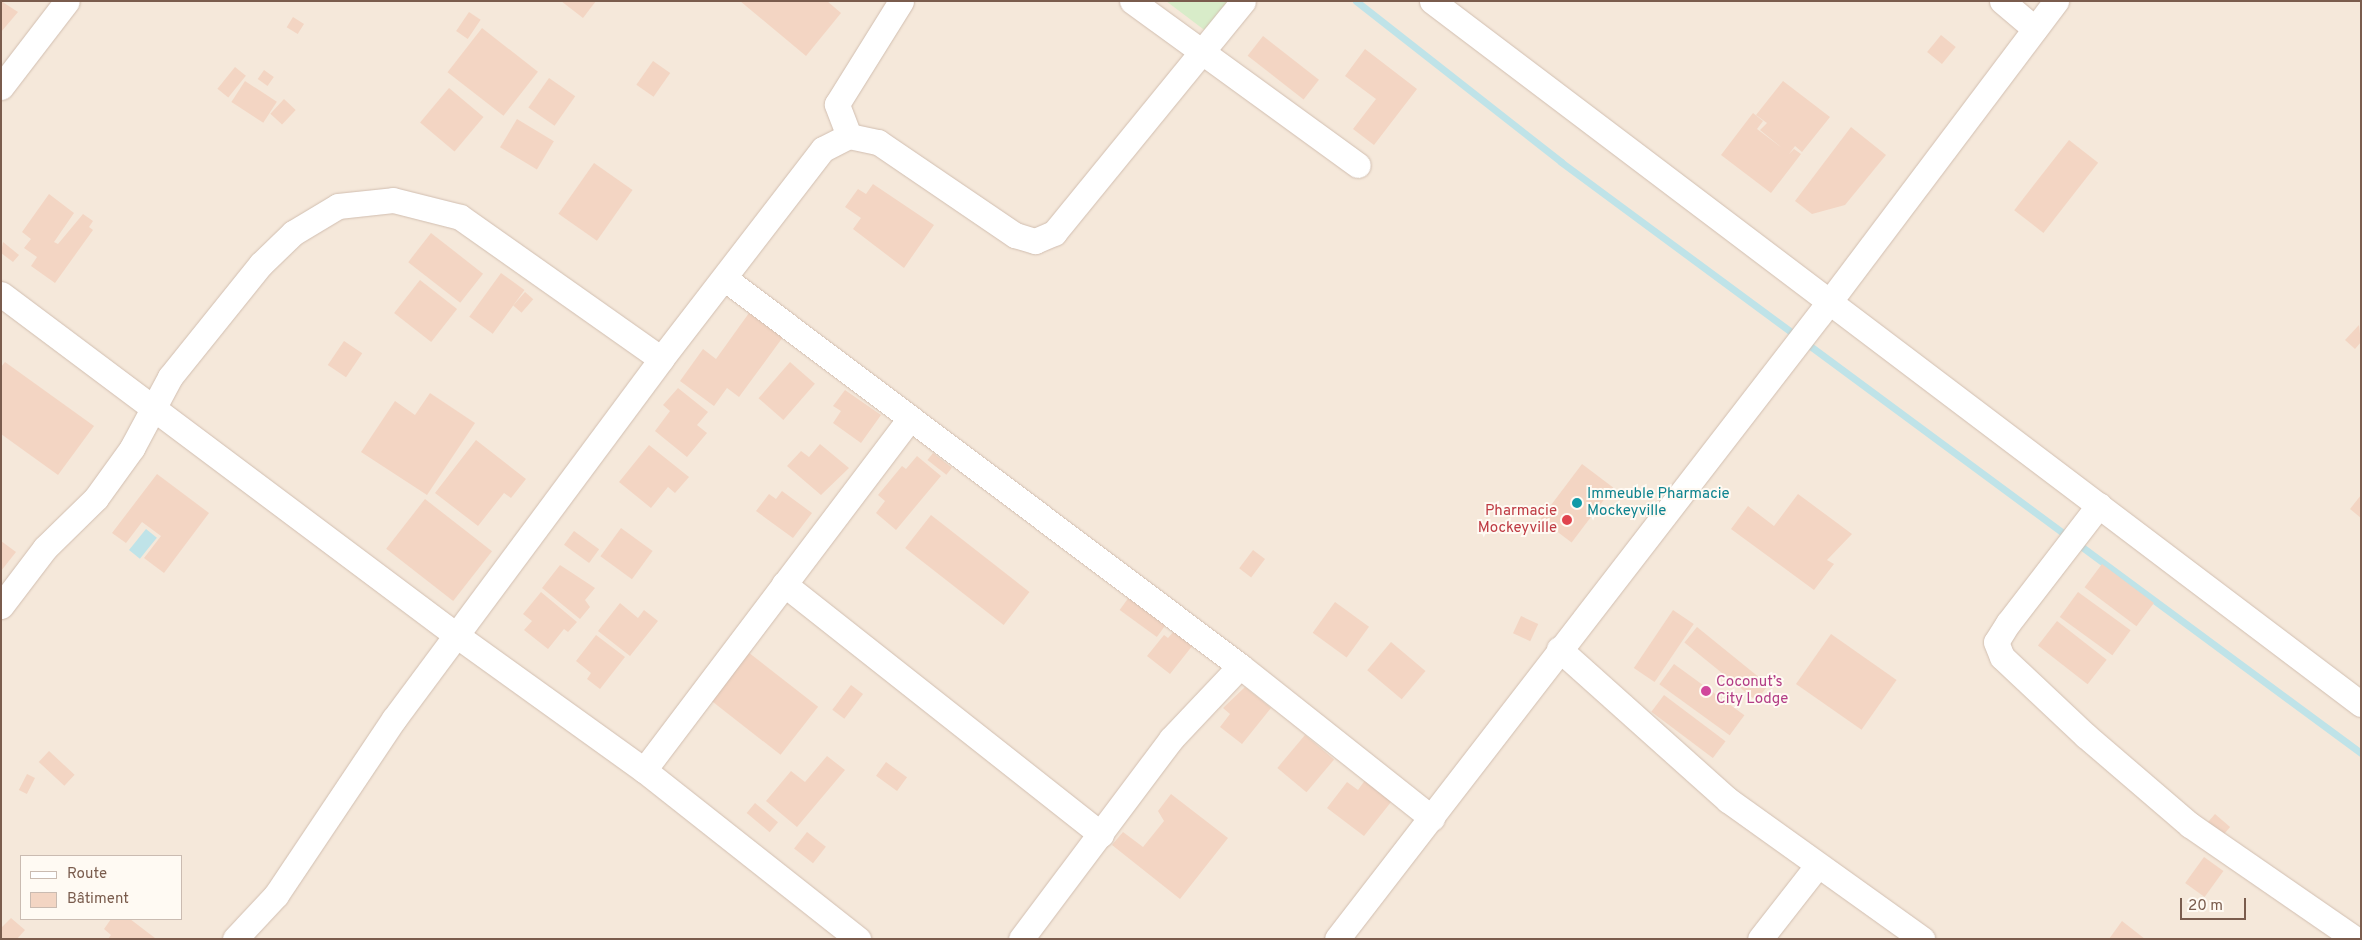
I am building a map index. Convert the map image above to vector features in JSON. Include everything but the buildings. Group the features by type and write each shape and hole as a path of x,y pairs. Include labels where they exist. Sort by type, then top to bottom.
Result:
{"street":[{"path":"1,87 67,1"},
{"path":"849,136 837,104 901,1"},
{"path":"1132,1 1358,165"},
{"path":"235,939 276,895 456,635 661,360 824,149 849,136 878,142 1015,235 1035,241 1054,233 1243,1"},
{"path":"1432,1 2361,704"},
{"path":"2002,1 2035,29"},
{"path":"1337,939 1432,818 1559,649 1830,301 2056,1"},
{"path":"1,606 45,548 96,498 132,448 170,377 221,312 292,233 338,206 393,200 460,217 661,360"},
{"path":"724,278 1240,666 1432,818"},
{"path":"1,294 456,635 644,770 858,939"},
{"path":"644,770 910,419"},
{"path":"2099,505 2008,623 1996,642 2002,657 2086,736 2190,825 2355,939"},
{"path":"784,584 1102,834"},
{"path":"1559,649 1728,800 1817,866 1922,939"},
{"path":"1021,939 1102,834 1171,739 1240,666"},
{"path":"1760,939 1817,866"}],"shaded area":[{"path":"1,1 2361,1 2361,939 1,939"}],"green space":[{"path":"1166,1 1230,1 1207,32"}],"water":[{"path":"146,529 157,538 140,559 129,550"}],"waterway":[{"path":"1356,1 1561,162 2361,753"}],"place":[{"name":"Immeuble Pharmacie Mockeyville","path":"1577,503"},
{"name":"Pharmacie Mockeyville","path":"1567,520"},
{"name":"Coconut’s City Lodge","path":"1706,691"}]}
